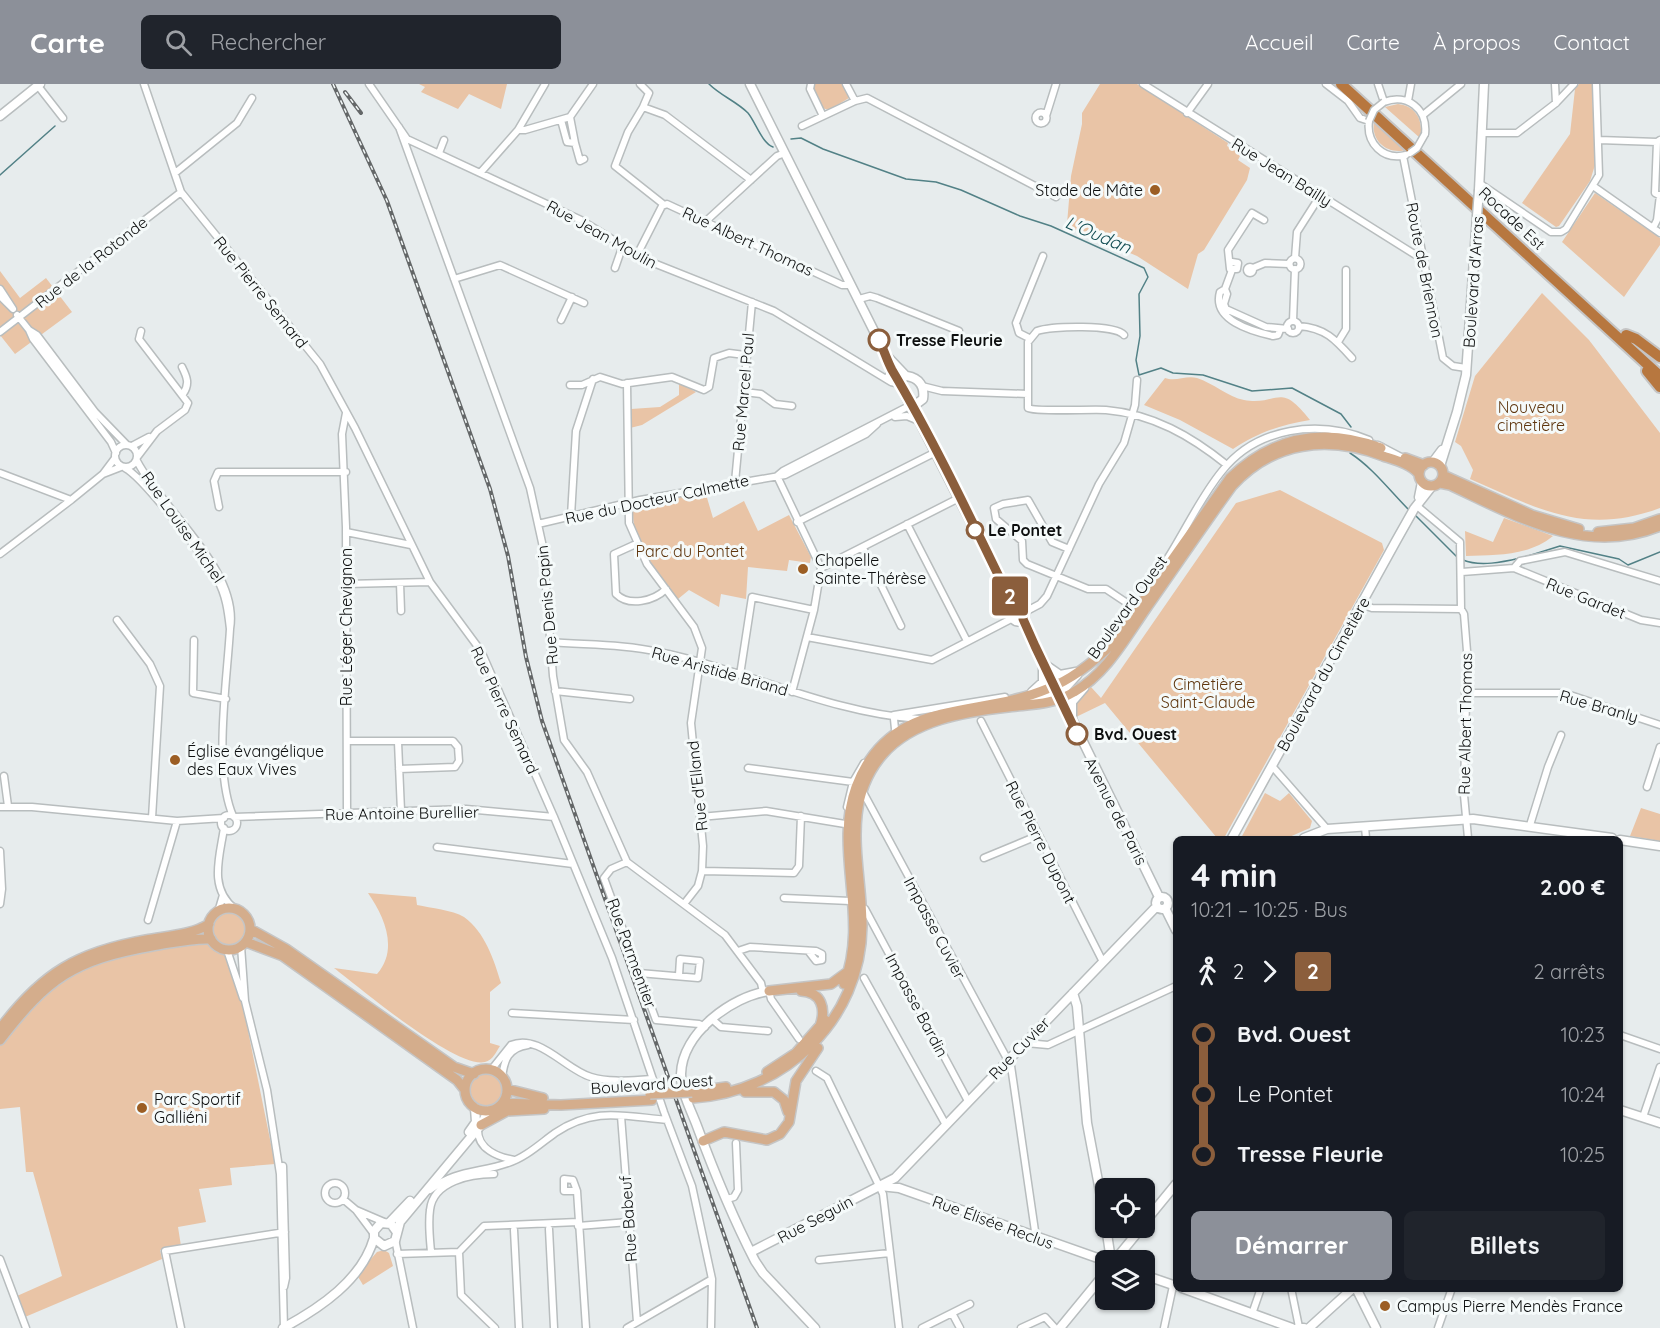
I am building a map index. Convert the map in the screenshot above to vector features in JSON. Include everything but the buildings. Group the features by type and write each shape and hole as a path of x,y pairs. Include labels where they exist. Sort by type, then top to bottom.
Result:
{"highway":[{"name":"Rocade Est","path":"1341,84 1660,375"},
{"name":"Rocade Est","path":"1352,84 1660,366"},
{"path":"1608,327 1611,334 1660,387"},
{"path":"1626,335 1636,339 1660,357"}],"main road":[{"name":"Boulevard Ouest","path":"693,1095 759,1076 796,1053 819,1029 846,989 853,954 855,916 849,831 853,796 871,757 907,726 1010,706 1044,704 1107,650 1230,478 1249,461 1268,450 1304,437 1329,436 1366,443 1432,474"},
{"name":"Boulevard Ouest","path":"507,1089 525,1095 565,1100 715,1095 749,1086 780,1072 808,1051 837,1013 859,956 862,927 855,841 857,806 870,772 916,716 1031,694 1058,692 1087,684 1118,649 1214,511 1244,473 1265,459 1297,446 1326,442 1348,445 1398,459"},
{"path":"1432,474 1532,515 1571,528 1603,532 1620,531 1660,519"},
{"path":"1432,474 1547,528 1575,535 1619,537 1660,526"},
{"path":"0,1029 30,992 65,965 99,950 193,931 209,924 218,912 235,909 246,916 250,930 243,944"},
{"path":"209,924 211,939 220,947 227,950 243,944 267,949 305,971 457,1080 465,1090 467,1099 475,1108 489,1111 503,1102 507,1089 502,1078 491,1070 474,1074 462,1072 448,1064 286,949 250,930"},
{"path":"0,1041 36,996 57,978 82,964 123,951 189,940 211,939"},
{"path":"766,992 831,984 849,969"},
{"path":"781,991 807,992 819,998 824,1013 819,1029"},
{"path":"703,1140 724,1132 754,1139 774,1138 785,1129 796,1081 834,1024 837,1013"},
{"path":"465,1090 474,1074"},
{"path":"715,1095 758,1090 774,1092 784,1100 789,1116"},
{"name":"Boulevard Ouest","path":"503,1102 561,1105 621,1102 651,1097"},
{"path":"479,1127 497,1115 511,1111 621,1102"}],"street":[{"name":"Rue Pierre Semard","path":"144,84 181,192 320,364 355,428 430,582 481,651 573,864 634,1020 695,1195 712,1279 711,1328"},
{"name":"Rue Jean Moulin","path":"369,84 407,139 581,219 637,255 780,314 887,378 902,380"},
{"path":"481,172 518,130 545,84"},
{"path":"518,130 570,117 593,84"},
{"path":"640,84 650,93 628,132 615,166 663,204"},
{"path":"750,84 859,299 892,370 902,380 917,380 922,386 942,391 1028,394"},
{"path":"811,84 810,88 823,116"},
{"path":"846,84 855,101"},
{"path":"1046,116 1056,84"},
{"name":"Rue Jean Bailly","path":"1143,84 1422,259"},
{"path":"1187,113 1208,84"},
{"path":"1326,84 1348,101 1360,118 1369,121"},
{"path":"1378,84 1384,102"},
{"path":"1408,101 1411,84"},
{"path":"1423,115 1461,84"},
{"name":"Boulevard d'Arras","path":"1432,474 1447,442 1457,412 1466,368 1484,84"},
{"path":"1556,84 1557,103"},
{"path":"1481,133 1517,133 1557,103 1574,84"},
{"path":"1479,186 1551,232 1561,232 1566,229 1599,175 1596,84"},
{"path":"0,116 39,85 63,118"},
{"path":"174,173 237,123 252,98"},
{"path":"802,126 855,101 867,98 957,147 974,152 1056,197"},
{"path":"1396,99 1408,101 1423,115 1425,134 1417,148 1403,156 1384,154 1374,146 1369,134 1369,121 1374,110 1384,102 1396,99"},
{"path":"643,107 665,115 751,180"},
{"path":"570,117 580,161 584,159"},
{"path":"561,120 567,142 575,143"},
{"name":"Rue Denis Papin","path":"399,127 530,488 543,548 555,691 564,740 587,772 627,862 725,935 799,1039"},
{"path":"439,153 444,140"},
{"path":"1599,140 1659,141 1654,193 1659,195 1657,220 1653,228"},
{"path":"705,222 785,153"},
{"name":"Route de Briennon","path":"1403,156 1443,358 1453,366 1466,368"},
{"path":"1593,186 1660,233"},
{"name":"Rue de la Rotonde","path":"0,332 181,192"},
{"path":"1235,269 1250,268 1264,263 1292,267 1300,264 1295,258 1297,232 1320,196"},
{"name":"Rue Albert Thomas","path":"637,255 663,204 842,285 851,285"},
{"path":"1264,220 1251,213 1228,250 1232,262 1237,261 1225,289 1220,292 1218,303 1221,313 1273,336 1278,335 1280,330 1288,329 1295,333 1299,326"},
{"path":"615,268 623,245"},
{"path":"1029,338 1019,333 1016,323 1043,256"},
{"path":"454,279 500,265 584,303"},
{"path":"1292,267 1293,321 1299,326 1319,329 1338,342 1352,358"},
{"path":"1338,342 1346,328 1346,270"},
{"path":"0,289 33,339 111,442 115,455 123,467"},
{"path":"0,296 13,309"},
{"path":"859,299 870,296 959,331"},
{"path":"561,320 572,297"},
{"name":"Rue Marcel Paul","path":"735,482 744,392 745,355 752,302"},
{"path":"1288,329 1289,323 1293,321"},
{"path":"1124,335 1116,330 1054,328 1037,331 1029,338 1028,408 1034,412 1051,409 1132,414 1182,432 1227,465"},
{"path":"29,330 37,335 95,412 129,446 137,458"},
{"path":"0,554 103,474 120,447 129,446 157,432 185,410 188,403 183,394 139,339 141,331"},
{"path":"570,385 582,385 602,377 618,383 627,383 672,377 706,390 714,358 729,353 745,355"},
{"path":"886,355 918,402"},
{"path":"182,367 187,381 183,394"},
{"path":"887,378 892,370"},
{"path":"571,516 576,431 593,379"},
{"path":"807,636 932,660 1018,616 1044,600 1088,513 1099,484 1121,448 1132,414 1137,380"},
{"name":"Rue d'Elland","path":"627,383 629,523 636,544 647,564 699,636 702,664 691,723 700,817 702,871 694,892 684,904"},
{"path":"921,422 918,402 922,386"},
{"name":"Rue du Docteur Calmette","path":"538,524 628,502 735,482 777,477 783,471 942,391"},
{"path":"744,392 761,394 772,403 792,406"},
{"name":"Rue Léger Chevignon","path":"346,412 345,424 342,428 346,472 347,813"},
{"path":"888,418 907,416 921,422"},
{"name":"Avenue de Paris","path":"921,422 1160,897 1165,898 1166,904"},
{"path":"343,440 355,428 345,424"},
{"path":"1128,623 1127,616 1227,465 1237,454 1269,437 1305,429 1354,434 1398,459"},
{"path":"103,474 132,466 157,432"},
{"path":"797,522 936,452"},
{"name":"Rue Louise Michel","path":"137,458 157,492 221,578 231,604 222,770 227,804 235,819"},
{"name":"Rue Louise Michel","path":"123,467 143,483 212,571 227,604 230,629"},
{"path":"219,507 214,478 218,472 346,472"},
{"path":"0,473 71,500"},
{"name":"Boulevard du Cimetière","path":"1233,836 1432,474"},
{"path":"777,477 821,568 814,610 792,692"},
{"path":"821,568 959,498"},
{"path":"1068,549 1052,542 1028,500 995,506 993,512 996,519 1022,540 1025,562 1088,589 1106,589 1133,607"},
{"name":"Rue Albert Thomas","path":"1414,510 1460,542 1461,609 1467,651 1464,795 1468,836"},
{"path":"907,524 967,641"},
{"path":"346,532 411,545"},
{"path":"636,544 614,554 616,594 624,599 649,601 666,589"},
{"path":"863,548 901,626"},
{"path":"1462,569 1514,568 1520,561 1565,552 1660,582"},
{"name":"Rue Gardet","path":"1514,568 1641,620 1660,623"},
{"path":"346,584 430,582"},
{"path":"400,583 401,611"},
{"path":"740,675 752,597 814,610"},
{"path":"1361,604 1372,608 1461,609"},
{"path":"117,620 150,664 159,686 152,819"},
{"path":"194,640 193,693 226,699"},
{"name":"Rue Aristide Briand","path":"550,642 658,651 792,692 891,717 907,726"},
{"path":"1043,662 1060,675 1082,670"},
{"path":"1031,694 1043,682 1043,662"},
{"path":"1010,706 1058,692 1082,670"},
{"path":"1073,725 1072,702 1087,684"},
{"path":"555,691 630,699"},
{"name":"Rue Branly","path":"1465,693 1564,693 1660,725"},
{"path":"981,721 988,710"},
{"name":"Rue Pierre Dupont","path":"974,712 981,721 1037,836 1103,962"},
{"name":"Rue Aristide Briand","path":"891,717 916,716"},
{"path":"891,717 895,729"},
{"path":"855,916 851,913 844,824 854,782 870,754 895,729 907,726"},
{"path":"1530,825 1546,770 1561,735"},
{"path":"347,741 453,741 458,747 459,761 455,767 399,769"},
{"path":"398,742 401,811"},
{"path":"1647,787 1660,747"},
{"path":"846,989 855,982 862,959 865,909 859,823 864,794 884,753"},
{"path":"1272,766 1327,829"},
{"path":"748,768 854,782"},
{"path":"4,776 8,806"},
{"name":"Impasse Cuvier","path":"864,794 1008,1060 1036,1238"},
{"name":"Rue Louise Michel","path":"226,828 224,818 227,804"},
{"path":"0,807 177,821 235,819"},
{"name":"Rue Antoine Burellier","path":"235,819 466,809 554,817"},
{"path":"700,817 766,811 844,824"},
{"path":"702,871 794,873 799,866 801,816"},
{"path":"235,819 226,828 216,865 223,895 235,909"},
{"path":"1309,836 1327,829 1467,819 1530,825 1599,836"},
{"path":"213,820 226,828"},
{"path":"148,921 177,821"},
{"path":"1365,827 1366,836"},
{"path":"984,858 1037,836"},
{"path":"1623,840 1660,846"},
{"path":"437,847 573,864"},
{"path":"0,851 2,890 0,904"},
{"name":"Rue Parmentier","path":"627,862 611,869 604,878 656,1020 699,1024 705,1027"},
{"path":"218,912 223,895"},
{"path":"784,898 850,901"},
{"path":"1166,904 1173,922"},
{"name":"Rue Cuvier","path":"880,1186 895,1178 1072,993 1166,904"},
{"name":"Impasse Bardin","path":"865,909 968,1101"},
{"path":"243,944 245,1001"},
{"path":"738,951 750,947 809,952"},
{"path":"227,950 245,1001 285,1174 286,1278 283,1328"},
{"path":"639,973 679,975"},
{"path":"864,978 946,1125"},
{"path":"1026,1043 1048,1045 1173,987"},
{"path":"766,992 741,1000 705,1027 687,1050 681,1074 685,1095 751,1252 763,1273 815,1328"},
{"path":"1072,993 1076,998 1087,1124 1097,1178"},
{"path":"512,1013 634,1020"},
{"path":"713,1020 721,1027 768,1031"},
{"path":"1623,1036 1660,1050"},
{"path":"491,1070 511,1045 520,1042 534,1044 580,1073 594,1078 612,1081 653,1078"},
{"path":"502,1078 506,1058 511,1051 534,1044"},
{"path":"1643,1117 1660,1067"},
{"path":"816,1071 827,1078 883,1194 899,1328"},
{"path":"366,1258 378,1225 386,1223 470,1130 476,1122 475,1108"},
{"path":"283,1328 322,1306 366,1258 385,1246 396,1235 418,1200 479,1127 489,1111"},
{"path":"1623,1111 1660,1123"},
{"path":"418,1200 444,1179 468,1170 514,1161 570,1123 588,1116 667,1120"},
{"name":"Rue Babeuf","path":"621,1116 637,1322"},
{"path":"479,1127 478,1138 491,1152 514,1161"},
{"path":"727,1199 734,1197 738,1190 736,1143"},
{"path":"431,1252 429,1211 433,1201 443,1189 460,1178 494,1174"},
{"name":"Rue Élisée Reclus","path":"880,1186 899,1188 1095,1258"},
{"name":"Rue Seguin","path":"751,1252 880,1186"},
{"path":"1155,1210 1173,1188"},
{"path":"577,1191 586,1328"},
{"path":"343,1199 356,1210 374,1236 396,1254 459,1252 484,1226 629,1222"},
{"path":"356,1210 386,1223 396,1235 396,1254 413,1328"},
{"path":"549,1229 554,1328"},
{"path":"514,1230 519,1328"},
{"path":"181,1328 165,1251 284,1232"},
{"path":"1122,1250 1132,1238"},
{"path":"459,1252 461,1294 495,1328"},
{"path":"819,1260 890,1253"},
{"path":"0,1259 26,1328"},
{"path":"627,1328 712,1279"},
{"path":"1155,1279 1173,1286"},
{"path":"1060,1328 1095,1285"},
{"path":"1164,1328 1175,1292"},
{"path":"1199,1292 1252,1314 1300,1328"},
{"path":"1252,1314 1260,1292"},
{"path":"1291,1292 1300,1328"},
{"path":"1300,1328 1350,1292"},
{"path":"1357,1292 1376,1328"},
{"path":"1438,1328 1451,1292"},
{"path":"922,1328 970,1304"},
{"path":"284,1318 300,1316 322,1306"},
{"path":"952,1313 960,1328"},
{"path":"1021,1328 1045,1317 1055,1328"}],"green space":[{"path":"419,84 507,84 501,109 469,94 458,109 421,92 425,87"},
{"path":"815,84 843,84 849,98 829,110 822,108 813,88"},
{"name":"Stade de Mâte","path":"1100,84 1137,84 1228,143 1227,146 1241,154 1238,160 1250,168 1247,180 1204,250 1198,254 1188,289 1137,256 1068,227 1071,176 1082,124 1082,113"},
{"path":"1579,84 1592,84 1595,165 1590,181 1559,226 1556,227 1522,203 1570,134 1575,89"},
{"path":"1398,104 1410,108 1417,115 1421,126 1420,138 1385,107"},
{"path":"1375,118 1409,149 1394,151 1382,145 1374,133"},
{"path":"1595,193 1660,238 1660,245 1624,297 1562,242"},
{"path":"0,271 20,298 46,278 72,312 15,354 0,335"},
{"name":"Nouveau cimetière","path":"1542,293 1589,340 1660,433 1660,508 1608,520 1585,519 1541,509 1470,479 1473,470 1461,446 1455,442 1475,376"},
{"path":"1165,378 1197,378 1244,400 1285,398 1300,408 1310,420 1270,430 1233,449 1180,420 1144,405"},
{"path":"679,383 696,392 642,425 630,428 631,409 660,407 679,395"},
{"name":"Cimetière Saint-Claude","path":"1280,490 1382,543 1384,550 1225,836 1215,836 1105,703 1076,717 1076,704 1091,687 1101,698 1236,503"},
{"name":"Parc du Pontet","path":"705,491 713,518 744,501 758,531 789,515 811,557 810,563 789,560 787,571 748,567 746,599 721,594 719,607 689,590 678,599 655,569 642,547 637,536 633,512 639,503"},
{"path":"1504,518 1553,536 1544,543 1523,551 1500,555 1466,556 1465,531 1493,542"},
{"path":"1265,793 1280,801 1289,793 1312,821 1310,828 1292,836 1242,836"},
{"path":"1641,808 1660,814 1660,841 1630,836"},
{"path":"368,893 416,897 417,905 448,911 464,917 478,930 492,956 501,983 490,992 490,1043 500,1046 494,1056 485,1062 471,1061 431,1041 334,968 377,974 384,964 387,954 387,933 384,922"},
{"path":"229,911 242,916 247,929 242,942 229,947 216,942 211,929 216,916"},
{"name":"Parc Sportif Galliéni","path":"209,941 219,950 227,952 242,1001 275,1164 230,1168 232,1185 199,1189 206,1222 178,1227 181,1246 160,1250 162,1259 25,1317 17,1296 62,1276 33,1172 26,1172 20,1107 0,1109 0,1045 44,993 87,965 152,949"},
{"path":"486,1072 499,1077 504,1090 499,1103 486,1108 473,1103 468,1090 473,1077"},
{"path":"384,1250 389,1253 393,1266 363,1285 357,1275 377,1252"}],"waterway":[{"name":"L'Oudan","path":"709,84 748,113 762,137 773,147"},
{"path":"0,175 55,126"},
{"name":"L'Oudan","path":"791,139 801,138 823,149 906,179 936,182 961,190 1020,216 1051,226 1144,268 1148,277 1139,294 1140,336 1136,360 1139,375 1161,368 1173,373 1203,375 1252,391 1292,388 1341,414 1351,427"},
{"name":"L'Oudan","path":"1350,453 1374,473 1409,510"},
{"name":"L'Oudan","path":"1415,515 1458,558"},
{"name":"L'Oudan","path":"1525,557 1560,546 1619,559 1628,565 1660,552"},
{"name":"L'Oudan","path":"1463,560 1484,563 1520,558"}],"railway":[{"path":"333,84 387,201 490,489 508,556 526,657 542,721 757,1328"},
{"path":"345,92 361,113"}],"bus line":[{"name":"2","path":"879,340 892,370 900,380 904,395 921,422 1006,591 1023,613 1023,619 1035,646 1077,734"}],"place":[{"name":"Stade de Mâte","path":"1155,190"},
{"name":"Tresse Fleurie","path":"879,340"},
{"name":"Le Pontet","path":"975,530"},
{"name":"Chapelle Sainte-Thérèse","path":"803,569"},
{"name":"Bvd. Ouest","path":"1077,734"},
{"name":"Église évangélique des Eaux Vives","path":"175,760"},
{"name":"Parc Sportif Galliéni","path":"142,1108"},
{"name":"Campus Pierre Mendès France","path":"1385,1306"}]}
